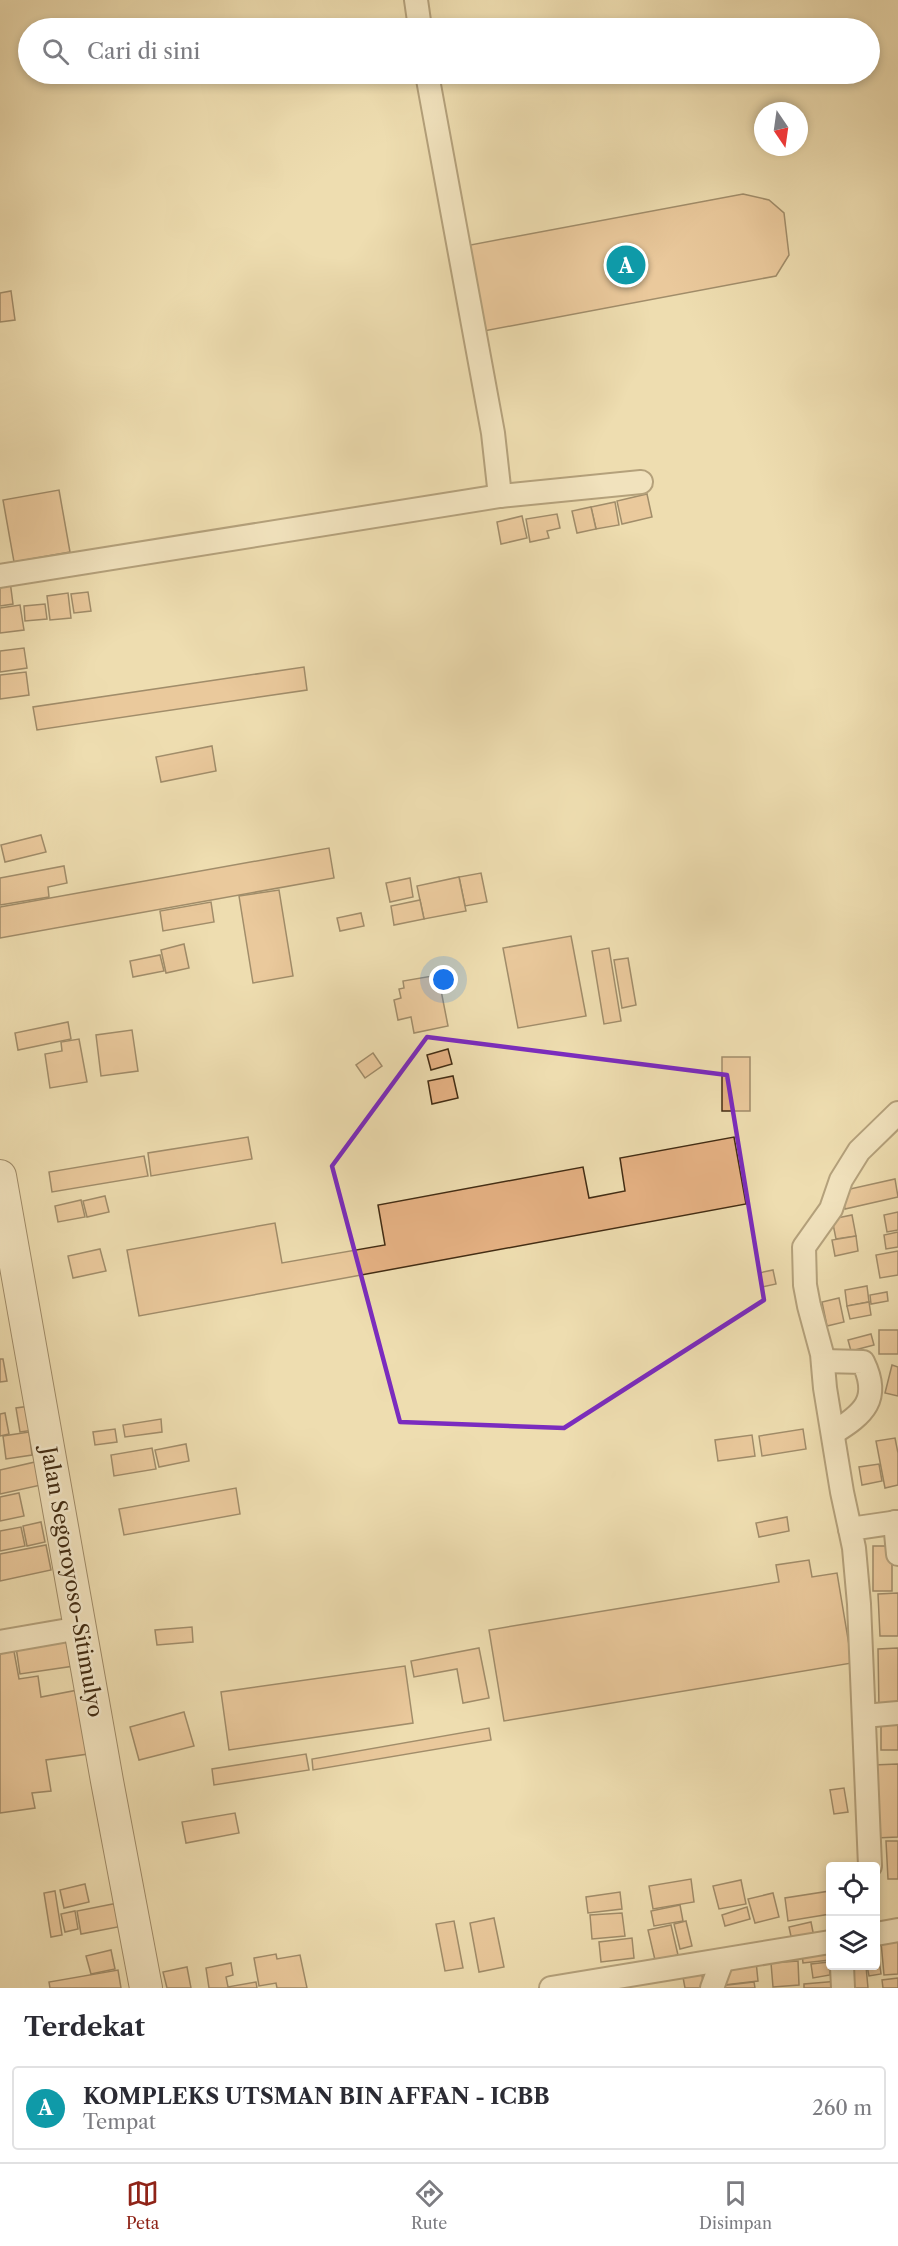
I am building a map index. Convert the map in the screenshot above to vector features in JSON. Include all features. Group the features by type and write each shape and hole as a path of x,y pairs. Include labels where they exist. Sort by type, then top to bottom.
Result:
{"main road":[{"name":"Jalan Segoroyoso-Sitimulyo","path":"0,1176 146,1988"}],"street":[{"path":"416,0 419,18"},
{"path":"429,84 493,433 500,496"},
{"path":"0,576 500,496 641,482"},
{"path":"870,1862 855,1548 842,1492 823,1361 805,1285 804,1247 831,1209 841,1180 859,1151 898,1113"},
{"path":"823,1361 863,1362 870,1376 866,1409 855,1420 833,1432"},
{"path":"850,1529 897,1522 898,1554"},
{"path":"0,1642 80,1628"},
{"path":"864,1716 898,1713"},
{"path":"880,1933 898,1930"},
{"path":"551,1988 826,1943"},
{"path":"712,1988 722,1961"},
{"path":"842,1970 843,1988"}],"highlighted area":[{"path":"427,1037 727,1075 764,1300 564,1428 400,1422 332,1166"}],"building":[{"path":"743,194 769,200 784,213 789,255 776,276 484,331 465,246"},
{"path":"11,291 15,320 0,322 0,293"},
{"path":"59,490 70,552 14,562 3,500"},
{"path":"647,494 652,517 622,524 617,501"},
{"path":"615,502 619,525 596,529 591,507"},
{"path":"591,507 596,529 577,533 572,511"},
{"path":"557,514 560,528 547,531 549,538 530,542 526,519"},
{"path":"522,516 527,538 501,544 497,522"},
{"path":"10,581 13,604 0,606 0,582"},
{"path":"88,592 91,611 74,613 71,594"},
{"path":"68,593 71,618 50,620 47,596"},
{"path":"45,604 47,619 25,621 24,606"},
{"path":"20,605 24,630 0,633 0,608"},
{"path":"24,648 27,668 0,672 0,651"},
{"path":"304,667 307,690 37,730 33,707"},
{"path":"26,672 29,695 0,699 0,675"},
{"path":"212,746 216,771 161,782 156,757"},
{"path":"41,835 46,852 5,862 1,845"},
{"path":"329,848 334,878 0,938 0,907"},
{"path":"64,866 67,883 48,887 49,897 0,905 0,878"},
{"path":"481,873 487,902 465,906 459,877"},
{"path":"459,877 466,911 424,919 417,886"},
{"path":"410,878 413,897 390,902 386,883"},
{"path":"279,890 293,976 253,983 239,896"},
{"path":"420,900 424,919 394,925 391,906"},
{"path":"211,902 214,922 163,931 160,911"},
{"path":"361,913 364,926 340,931 337,918"},
{"path":"571,936 586,1016 518,1028 503,948"},
{"path":"184,944 189,968 166,973 161,950"},
{"path":"609,948 621,1021 604,1024 592,951"},
{"path":"160,955 164,971 133,977 130,961"},
{"path":"628,958 636,1005 622,1008 614,960"},
{"path":"438,975 448,1026 414,1033 411,1017 398,1020 394,1000 401,998 399,989 404,988 403,981"},
{"path":"68,1022 71,1039 18,1050 15,1033"},
{"path":"132,1030 138,1071 101,1076 96,1035"},
{"path":"79,1039 87,1082 50,1088 45,1054 62,1051 61,1042"},
{"path":"448,1049 452,1064 431,1070 427,1055"},
{"path":"373,1053 382,1066 365,1078 356,1065"},
{"path":"722,1057 750,1057 750,1111 722,1111"},
{"path":"453,1076 458,1098 432,1104 428,1081"},
{"path":"248,1137 252,1159 151,1176 148,1153"},
{"path":"734,1137 746,1204 139,1316 127,1250 275,1223 282,1263 385,1245 378,1205 583,1167 589,1198 625,1191 620,1158"},
{"path":"144,1156 148,1176 52,1192 49,1172"},
{"path":"895,1179 898,1197 845,1209 841,1191"},
{"path":"105,1196 109,1212 87,1217 83,1201"},
{"path":"81,1200 85,1217 58,1222 55,1206"},
{"path":"898,1212 898,1230 887,1232 884,1215"},
{"path":"852,1215 856,1236 836,1239 832,1219"},
{"path":"898,1232 898,1247 886,1249 884,1235"},
{"path":"856,1236 858,1251 835,1256 832,1240"},
{"path":"100,1249 106,1271 73,1278 68,1256"},
{"path":"898,1251 898,1275 880,1278 876,1255"},
{"path":"773,1270 776,1284 762,1287 759,1273"},
{"path":"867,1286 869,1302 847,1306 845,1290"},
{"path":"887,1292 888,1301 871,1304 870,1295"},
{"path":"839,1298 844,1322 827,1326 822,1302"},
{"path":"869,1302 871,1315 850,1319 847,1306"},
{"path":"879,1330 898,1330 898,1354 879,1354"},
{"path":"871,1334 874,1345 851,1351 848,1340"},
{"path":"0,1359 3,1359 7,1381 0,1382"},
{"path":"892,1365 898,1367 898,1396 885,1393"},
{"path":"37,1405 41,1429 20,1432 16,1408"},
{"path":"5,1413 9,1434 0,1436 0,1414"},
{"path":"161,1419 162,1432 125,1437 123,1425"},
{"path":"115,1429 117,1442 95,1445 93,1432"},
{"path":"803,1429 806,1449 762,1456 759,1436"},
{"path":"29,1432 32,1455 6,1459 3,1436"},
{"path":"752,1435 755,1456 718,1461 715,1440"},
{"path":"895,1438 898,1453 898,1485 885,1488 876,1441"},
{"path":"186,1444 189,1461 159,1467 155,1450"},
{"path":"152,1448 156,1469 114,1476 111,1455"},
{"path":"35,1462 41,1485 0,1494 0,1470"},
{"path":"879,1464 882,1481 862,1485 859,1467"},
{"path":"236,1488 240,1514 124,1535 119,1509"},
{"path":"19,1493 24,1516 0,1521 0,1497"},
{"path":"787,1517 789,1531 759,1537 756,1523"},
{"path":"41,1522 45,1542 27,1546 23,1526"},
{"path":"21,1527 25,1546 0,1551 0,1531"},
{"path":"46,1545 51,1570 0,1581 0,1554"},
{"path":"873,1546 892,1546 892,1591 873,1591"},
{"path":"809,1560 812,1577 837,1573 852,1663 504,1721 489,1630 779,1582 776,1565"},
{"path":"898,1593 898,1636 880,1636 878,1594"},
{"path":"192,1627 193,1642 157,1645 155,1630"},
{"path":"70,1639 74,1666 20,1674 16,1647"},
{"path":"13,1646 19,1679 38,1676 41,1697 78,1690 88,1754 46,1760 51,1791 32,1793 35,1808 0,1813 0,1648"},
{"path":"479,1648 489,1698 463,1703 457,1669 414,1677 411,1661"},
{"path":"898,1648 898,1708 879,1708 878,1649"},
{"path":"405,1666 413,1723 229,1750 221,1692"},
{"path":"184,1712 194,1746 139,1760 130,1727"},
{"path":"881,1722 898,1723 898,1750 881,1750"},
{"path":"489,1728 491,1740 313,1770 312,1759"},
{"path":"306,1754 309,1770 214,1785 212,1769"},
{"path":"898,1764 898,1837 876,1838 873,1765"},
{"path":"844,1788 848,1812 834,1814 830,1790"},
{"path":"235,1813 239,1833 186,1843 182,1822"},
{"path":"886,1841 898,1841 898,1879 888,1879"},
{"path":"691,1879 694,1902 653,1909 649,1886"},
{"path":"741,1880 746,1904 719,1909 713,1886"},
{"path":"85,1884 89,1902 64,1908 60,1890"},
{"path":"55,1891 62,1935 51,1937 44,1893"},
{"path":"620,1892 622,1909 588,1913 586,1897"},
{"path":"826,1892 826,1915 788,1921 785,1898"},
{"path":"773,1893 779,1917 755,1923 748,1899"},
{"path":"123,1902 128,1925 81,1934 77,1911"},
{"path":"680,1905 683,1921 654,1926 651,1911"},
{"path":"747,1907 750,1919 725,1926 722,1915"},
{"path":"75,1911 78,1929 65,1932 61,1914"},
{"path":"622,1913 625,1936 592,1939 590,1915"},
{"path":"494,1918 504,1967 479,1972 470,1923"},
{"path":"454,1921 463,1968 445,1971 436,1924"},
{"path":"686,1921 692,1946 680,1949 674,1924"},
{"path":"811,1922 814,1937 792,1941 789,1927"},
{"path":"671,1925 678,1955 655,1960 648,1930"},
{"path":"632,1938 634,1958 601,1962 599,1942"},
{"path":"898,1940 898,1974 884,1975 881,1942"},
{"path":"111,1950 115,1969 91,1974 86,1956"},
{"path":"826,1950 826,1960 803,1963 802,1953"},
{"path":"276,1954 277,1959 300,1955 307,1988 277,1988 276,1983 259,1986 254,1958"},
{"path":"756,1961 758,1981 724,1985 721,1965"},
{"path":"798,1961 799,1985 773,1987 771,1963"},
{"path":"826,1962 826,1970 830,1970 830,1975 813,1978 811,1964"},
{"path":"231,1963 233,1975 226,1977 228,1987 256,1982 257,1988 209,1988 206,1968"},
{"path":"880,1966 881,1974 869,1976 868,1970 880,1970"},
{"path":"187,1967 191,1988 167,1988 163,1972"},
{"path":"701,1969 704,1988 685,1988 682,1972"},
{"path":"118,1970 121,1988 50,1988 49,1982"},
{"path":"848,1970 866,1970 868,1988 850,1988"},
{"path":"898,1978 898,1988 883,1988 882,1980"},
{"path":"839,1981 840,1988 804,1988 804,1984"},
{"path":"754,1982 755,1988 719,1988 719,1986"}],"place":[{"name":"KOMPLEKS UTSMAN BIN AFFAN - ICBB","path":"626,265"}]}
